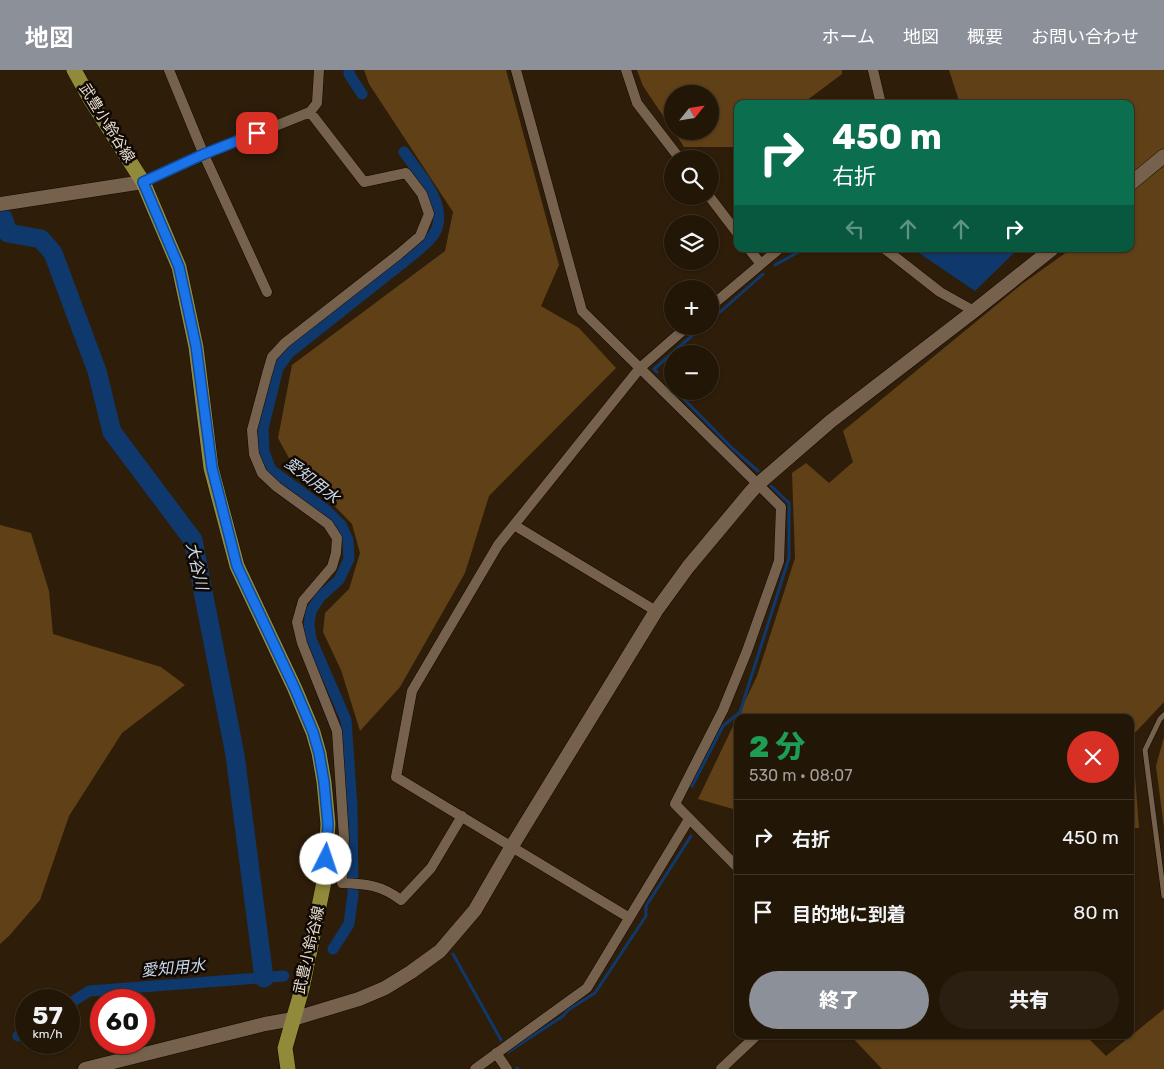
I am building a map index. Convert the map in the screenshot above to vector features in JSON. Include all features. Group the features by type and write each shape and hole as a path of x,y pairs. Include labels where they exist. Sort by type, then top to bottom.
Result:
{"main road":[{"name":"武豊小鈴谷線","path":"74,70 90,99 143,182 179,267 196,346 212,468 237,566 303,706 315,739 324,782 328,824 324,882 302,988 285,1048 288,1069"}],"street":[{"path":"169,70 204,154 267,292"},
{"path":"0,204 143,182 204,154 310,112 317,103 319,70"},
{"path":"516,70 582,311 781,507 779,561 747,652 723,710 675,804 734,864"},
{"path":"626,70 637,103 673,150"},
{"path":"873,70 879,100"},
{"path":"310,112 364,182 406,173 422,194 429,214 420,236 285,343 272,357 252,430 254,454 262,473 328,524 337,538 332,568 303,601 297,622 302,644 337,731 344,838 342,883 360,884 388,890 402,900 431,868 462,816"},
{"path":"1134,181 1164,156"},
{"path":"716,205 734,229"},
{"path":"751,252 760,263"},
{"path":"719,299 775,252"},
{"path":"889,252 940,292 974,311"},
{"path":"85,1069 265,1024 293,1019 359,999 386,988 440,951 474,910 656,611 688,566 757,485 831,421 1048,252"},
{"path":"628,918 396,777 412,691 498,545 640,368 678,335"},
{"path":"514,525 656,611"},
{"path":"475,1069 587,988 688,819"},
{"path":"721,1069 753,1039"},
{"path":"496,1053 507,1069"}],"lane":[{"path":"1164,715 1160,719 1145,750 1164,896"}],"shaded area":[{"path":"364,70 506,70 559,265 541,306 579,328 616,368 489,496 465,573 400,687 360,731 341,670 323,632 325,613 349,589 360,553 352,524 290,460 278,438 292,365 445,251 453,212 369,84"},
{"path":"637,70 842,70 842,74 807,100 734,100 734,147 684,147 680,140 719,140 719,85 664,85 664,117 643,86"},
{"path":"949,70 1164,70 1164,702 1134,734 1134,714 739,714 757,676 795,558 792,473 806,463 829,483 853,462 843,431 1022,284 1067,252 1134,252 1134,100 959,100"},
{"path":"0,525 31,533 49,591 53,634 161,667 185,685 122,733 69,816 40,900 0,944"},
{"path":"734,724 734,810 698,799"},
{"path":"1164,737 1164,828 1156,766"},
{"path":"1134,762 1139,828 1134,828"},
{"path":"1164,1009 1164,1069 882,1069 854,1039 1089,1039 1106,1056 1127,1039 1134,1039 1134,1033"}],"water":[{"path":"917,252 1015,252 975,291"}],"waterway":[{"name":"愛知用水","path":"349,70 349,74 362,94"},
{"name":"愛知用水","path":"333,949 349,924 353,894 352,807 346,720 311,639 309,625 311,611 320,597 339,580 349,559 348,540 341,525 326,510 271,470 264,452 263,429 278,368 289,353 414,254 433,236 439,218 438,208 423,178 404,152"},
{"name":"大谷川","path":"3,218 8,233 41,239 53,253 97,371 112,432 193,540 235,755 264,978"},
{"path":"775,265 799,252"},
{"path":"719,313 763,274"},
{"path":"657,372 654,369 693,335"},
{"path":"685,400 733,449 758,471"},
{"path":"738,714 740,712 789,558 789,503 771,486"},
{"path":"692,786 723,726 734,717"},
{"path":"508,1052 595,993 646,916 646,906 691,836"},
{"path":"453,954 501,1040"},
{"name":"愛知用水","path":"80,997 89,991 284,976"}],"route":[{"path":"257,133 204,154 143,182 179,267 196,346 212,468 237,566 295,689 313,732 319,753 328,824 326,859"}]}
